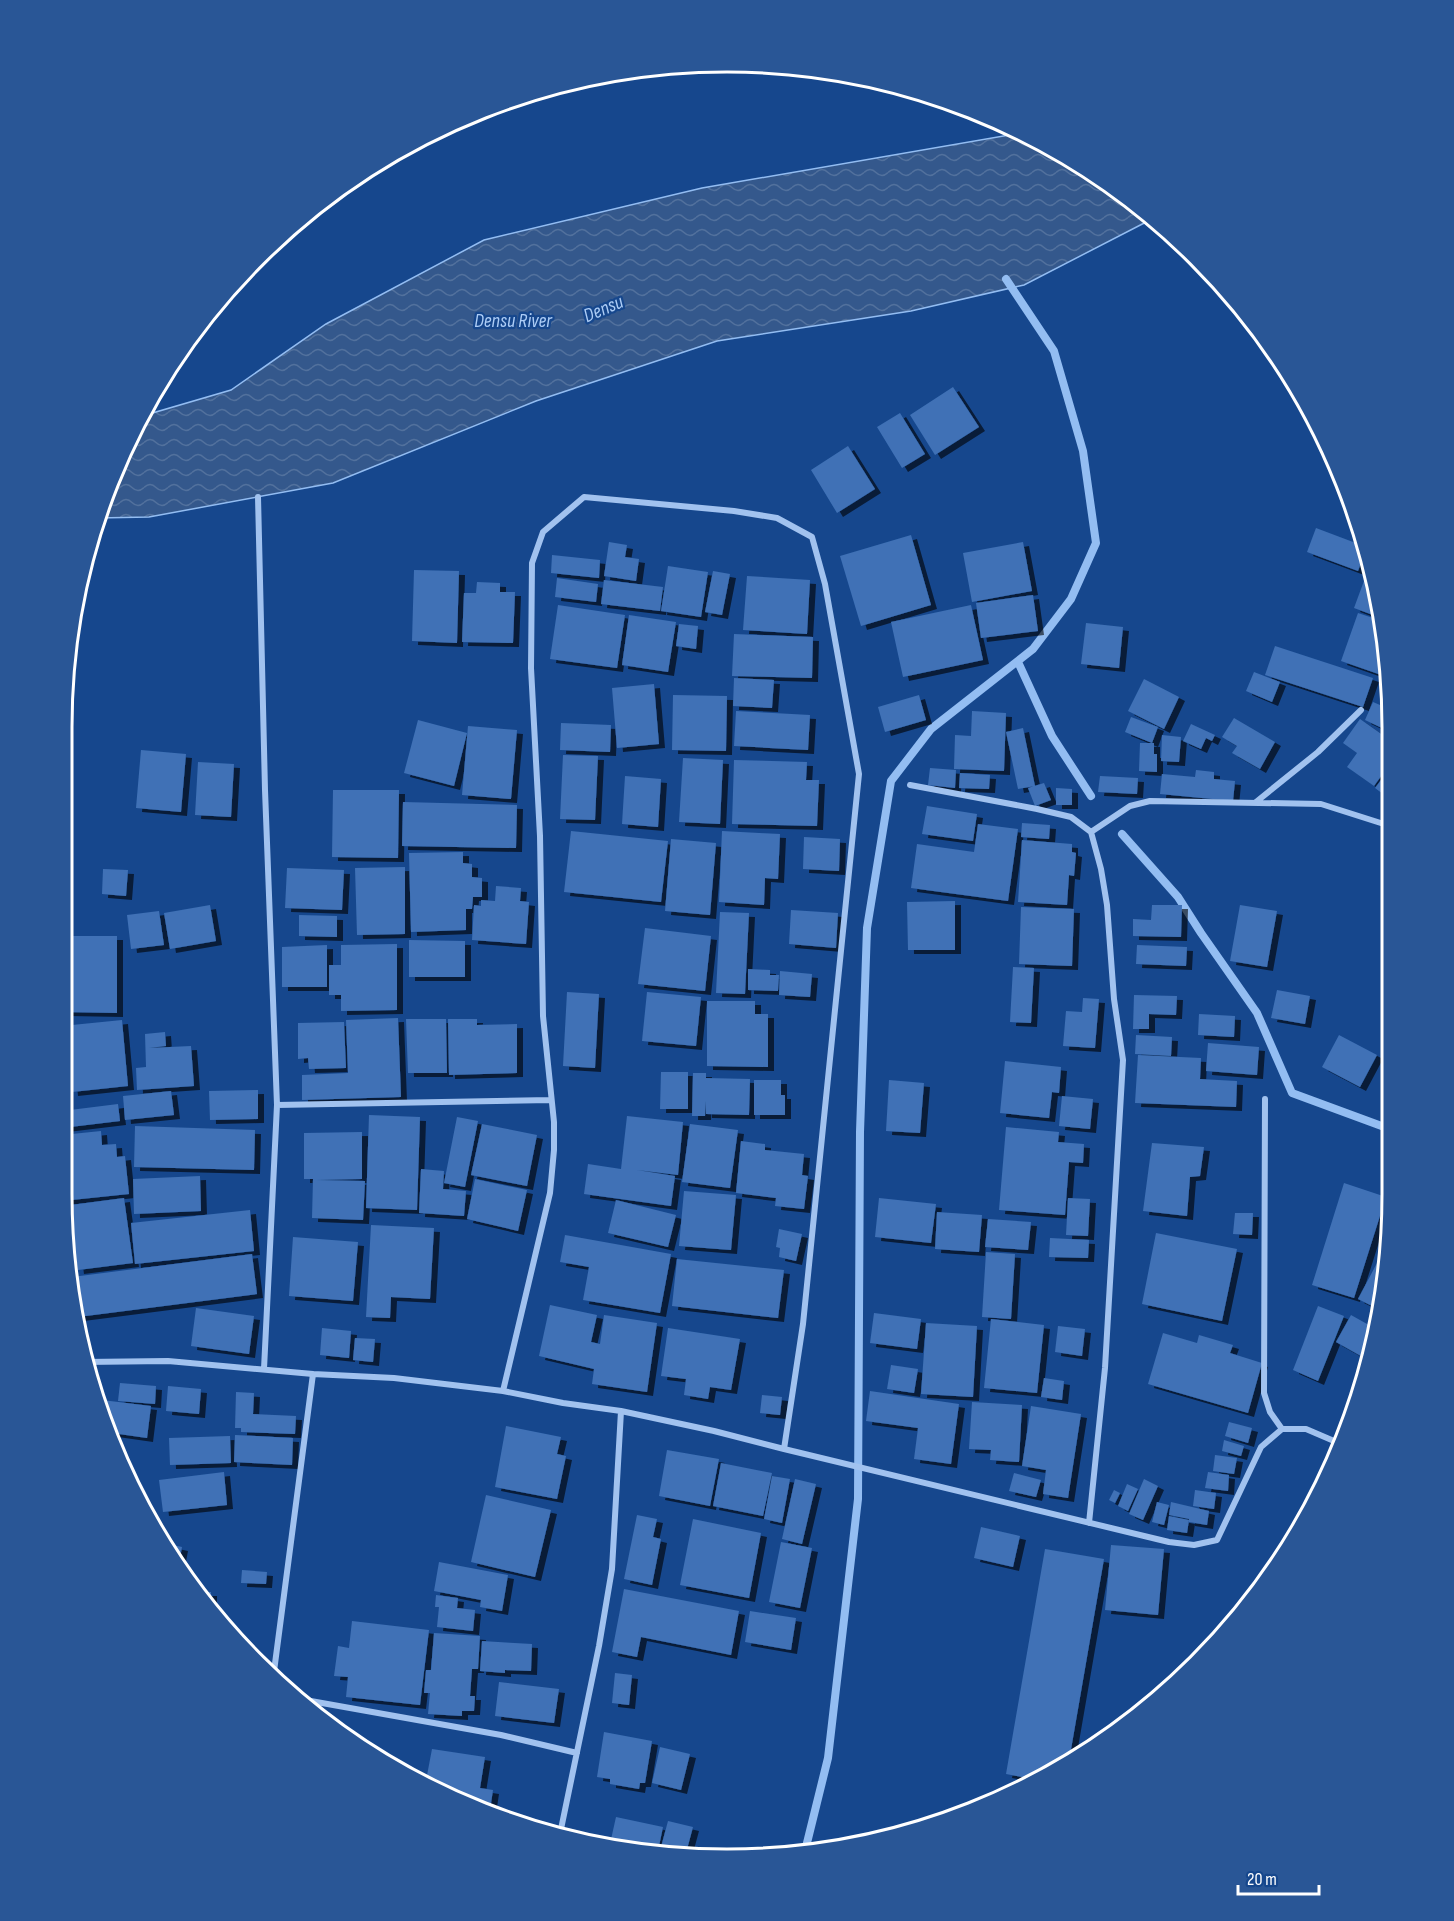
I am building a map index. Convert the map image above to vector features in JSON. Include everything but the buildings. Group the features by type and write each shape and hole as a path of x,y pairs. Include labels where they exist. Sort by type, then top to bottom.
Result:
{"street":[{"path":"258,497 265,790 277,1105 264,1369"},
{"path":"503,1391 550,1193 554,1150 554,1122 543,1016 540,836 531,668 532,563 543,532 584,497 734,511 777,518 812,537 825,584 859,774 805,1301 784,1449"},
{"path":"1255,803 1318,752 1361,710"},
{"path":"910,785 1071,817 1091,832 1107,905 1114,999 1123,1060 1105,1368 1089,1523"},
{"path":"1091,832 1130,806 1150,801 1321,804 1382,823"},
{"path":"1265,1099 1264,1393 1270,1412 1282,1429"},
{"path":"277,1105 551,1100"},
{"path":"94,1362 168,1361 314,1374 393,1378 503,1391 563,1403 621,1411 714,1431 1169,1542 1194,1545 1217,1539 1262,1447 1282,1429 1306,1429 1334,1441"},
{"path":"275,1667 314,1374"},
{"path":"561,1828 612,1569 621,1411"},
{"path":"313,1701 501,1735 577,1753"}],"water":[{"name":"Densu River","path":"1007,135 1091,182 1145,223 1024,285 911,311 717,341 536,401 333,483 149,517 106,518 122,476 153,413 231,390 326,324 484,240 702,188"}],"waterway":[{"path":"807,1844 828,1758 858,1499 860,1132 867,928 891,781 931,729 1033,649 1071,599 1096,543 1083,451 1054,351 1006,279"},
{"path":"1018,662 1052,736 1091,796"},
{"path":"1122,834 1178,897 1257,1013 1292,1093 1382,1126"}],"water label":[{"name":"Densu","path":"603,308"}]}
